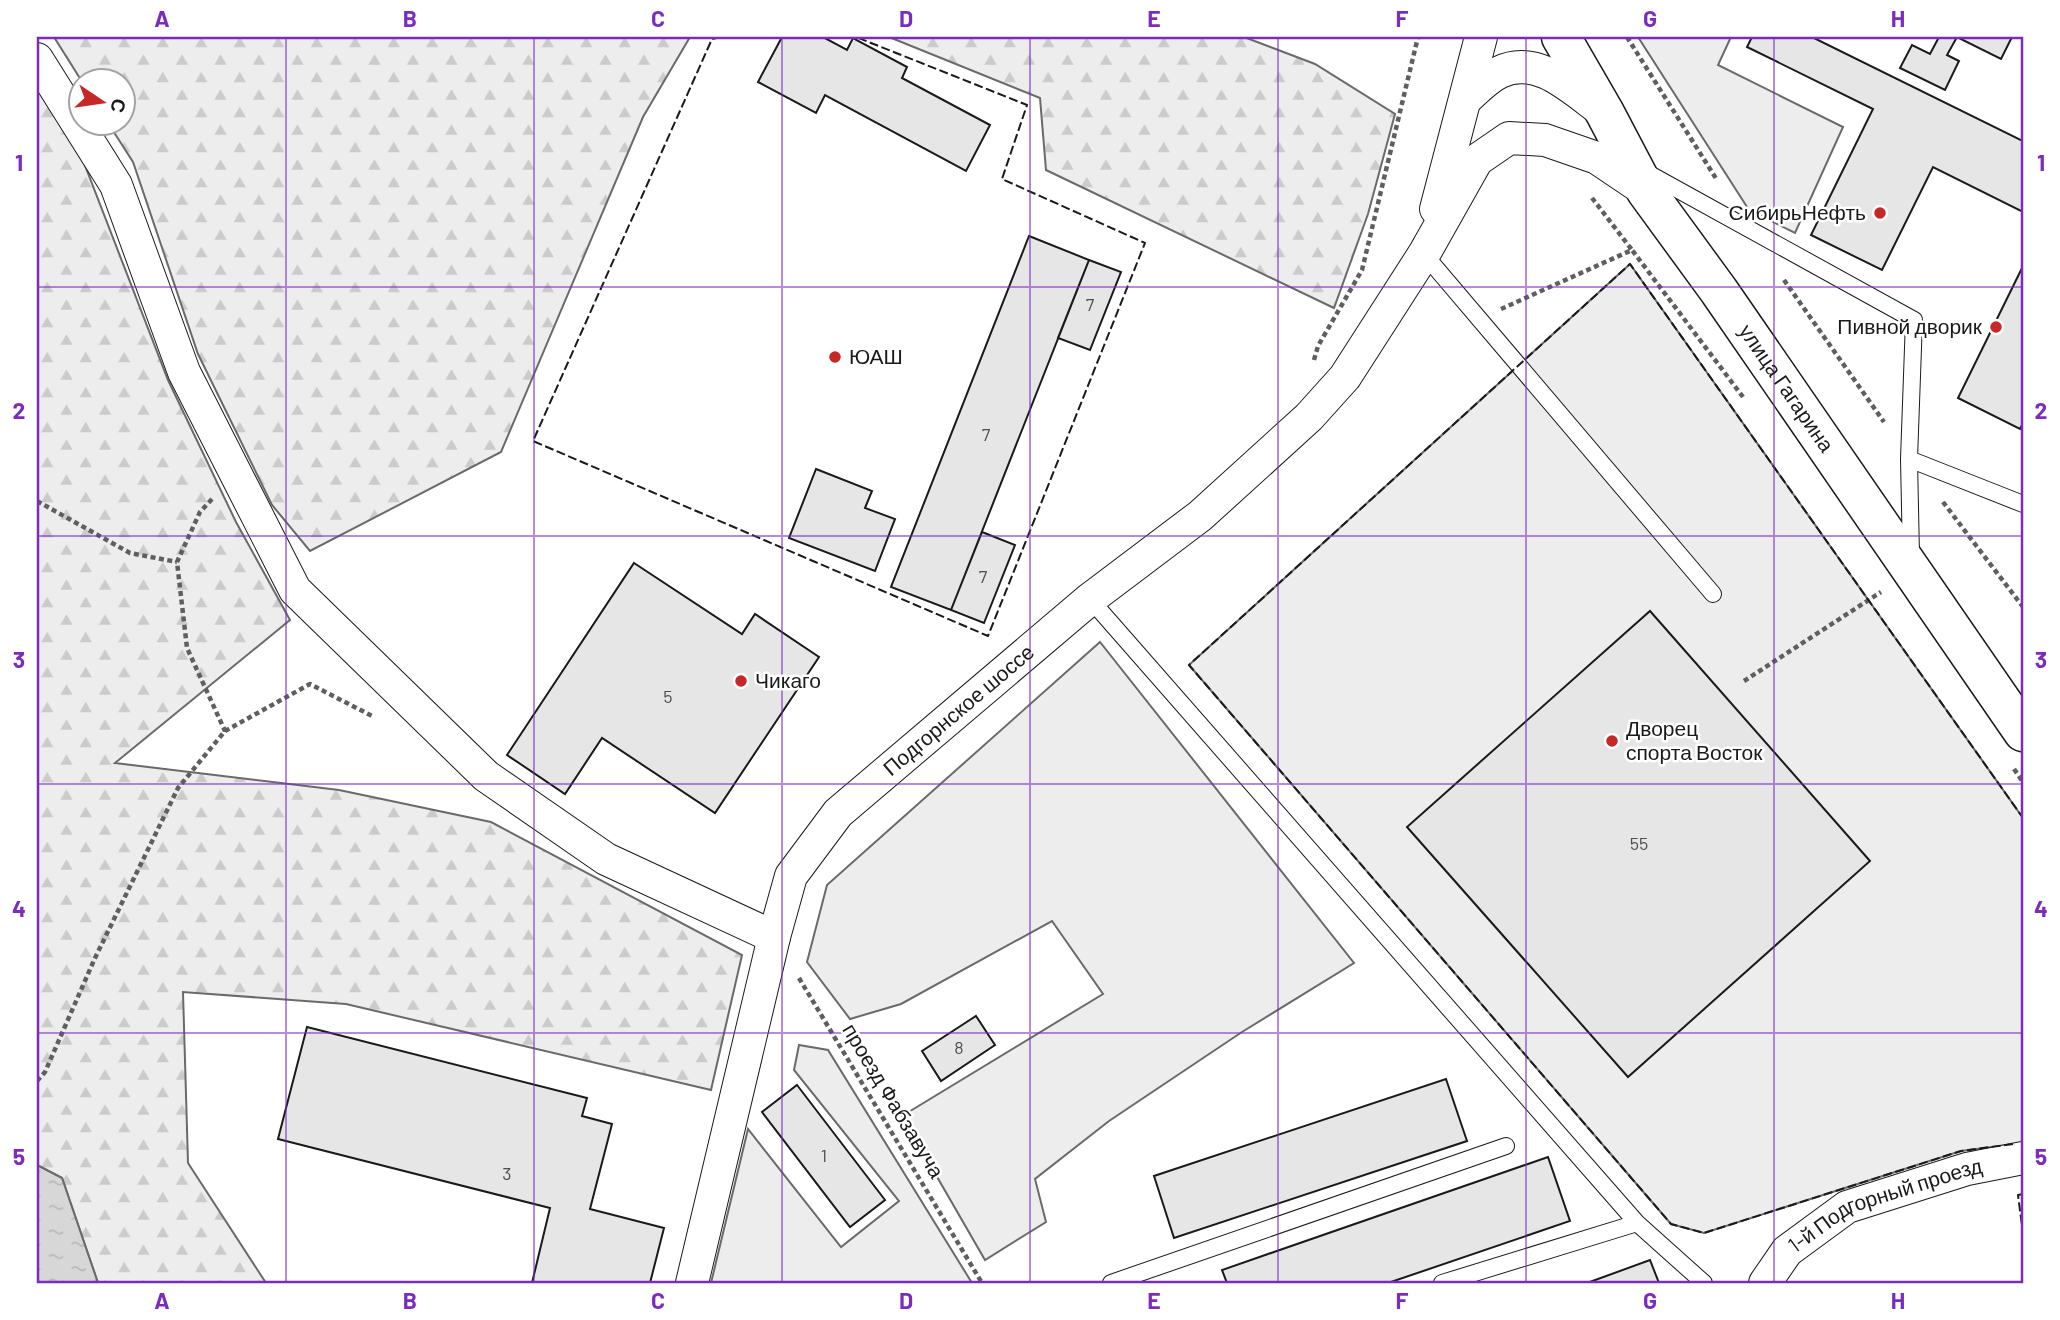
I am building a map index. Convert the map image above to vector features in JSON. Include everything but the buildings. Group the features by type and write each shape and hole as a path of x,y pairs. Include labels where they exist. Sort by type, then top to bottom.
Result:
{"main road":[{"name":"улица Гагарина","path":"1560,37 1605,113 1639,178 1911,572 2016,746"}],"street":[{"path":"1424,254 1481,37"},
{"path":"37,60 116,185 184,372 295,590 486,776 606,859 774,937"},
{"path":"1466,99 1498,73 1513,68 1534,68 1556,77 1605,113"},
{"path":"1424,254 1477,160 1509,138 1545,140 1597,158 1639,178"},
{"name":"Подгорнское шоссе","path":"692,1283 774,937 791,876 838,813 1090,599 1200,516 1309,417 1345,377 1424,254"},
{"name":"1-й Подгорный проезд","path":"1765,1283 1787,1251 1847,1207 1967,1169 2023,1158"}],"lane":[{"path":"1639,178 1747,228 1914,320 1909,459 1911,572"},
{"path":"1424,254 1713,594"},
{"path":"1909,459 2023,504"},
{"path":"1090,599 1637,1223 1704,1283"},
{"path":"1115,1282 1506,1146"},
{"path":"1442,1283 1637,1223"}],"path":[{"path":"1313,361 1318,346 1362,270 1418,37"},
{"path":"1627,37 1747,228 1909,459 2023,607"},
{"path":"1591,196 1747,402"},
{"path":"1479,319 1632,250"},
{"path":"225,731 187,648 177,562 200,512 236,475"},
{"path":"37,501 130,553 177,562"},
{"path":"1744,681 1911,572"},
{"path":"37,1081 45,1072 95,958 177,788 225,731 310,684 380,721"},
{"path":"2016,746 2023,782"},
{"name":"проезд Фабзавуча","path":"774,937 835,1034 982,1283"}],"shaded area":[{"path":"1638,37 1731,37 1718,65 1843,127 1795,233 1749,210"},
{"name":"Дворец спорта Восток","path":"1630,264 2023,818 2023,1143 1961,1151 1704,1233 1671,1224 1189,665"},
{"path":"1100,642 1354,963 1242,1032 1109,1121 1035,1179 1046,1222 985,1260 902,1116 1103,994 1052,921 901,1004 850,1019 807,962 827,885"},
{"path":"799,1045 828,1050 972,1283 711,1283 748,1129 841,1247 899,1201 794,1070"}],"green space":[{"path":"54,37 690,37 643,117 501,452 310,551 272,505 198,354 133,162 116,136 136,136 136,66 72,66"},
{"path":"889,37 1244,37 1315,64 1395,114 1368,214 1334,308 1046,170 1040,98"},
{"path":"37,87 84,163 168,380 236,522 290,620 115,763 339,790 491,822 742,955 711,1090 346,1004 183,992 188,1163 266,1283 98,1283 62,1178 37,1165"}],"water":[{"path":"37,1165 62,1178 98,1283 37,1283"}],"fence":[{"path":"721,37 712,39 533,441 988,636 1145,243 1002,179 1027,105 856,37"},
{"path":"2013,1144 1961,1151 1704,1233 1671,1224 1189,665 1630,264 2023,818"},
{"path":"2023,1194 2018,1195 2023,1233"}],"place":[{"name":"СибирьНефть","path":"1880,213"},
{"name":"Пивной дворик","path":"1996,327"},
{"name":"ЮАШ","path":"835,357"},
{"name":"Чикаго","path":"741,681"},
{"name":"Дворец спорта Восток","path":"1612,741"}]}
